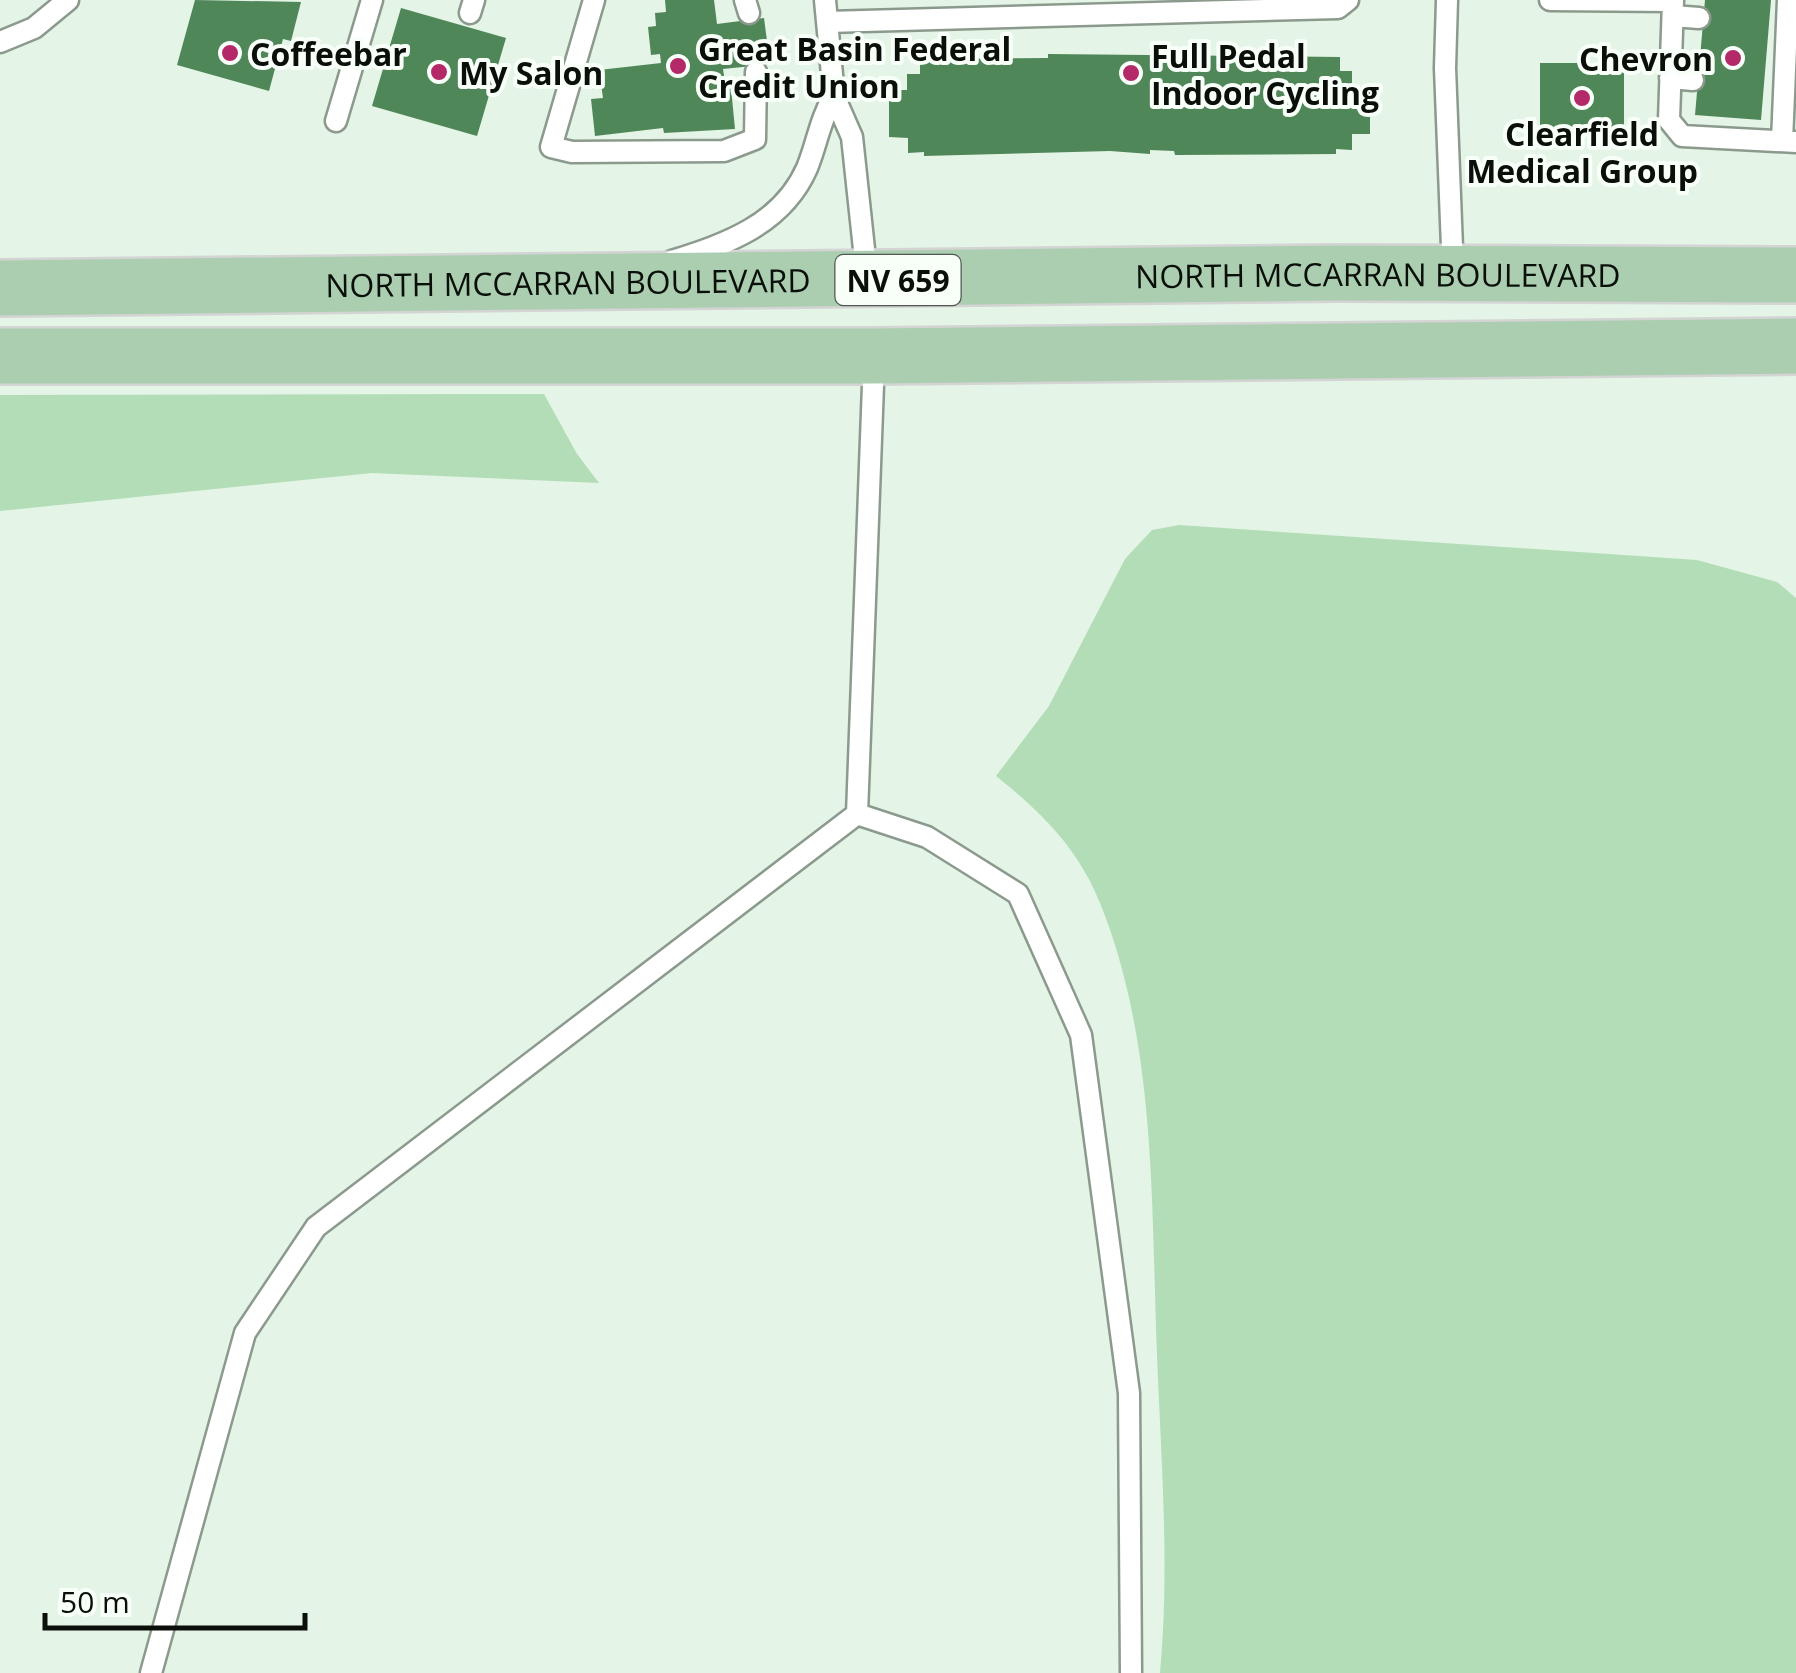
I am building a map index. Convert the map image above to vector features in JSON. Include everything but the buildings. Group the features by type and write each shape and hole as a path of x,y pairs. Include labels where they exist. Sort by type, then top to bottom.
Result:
{"main road":[{"name":"NORTH MCCARRAN BOULEVARD","path":"0,288 1453,275 1796,276"},
{"path":"868,281 874,356"},
{"path":"0,356 874,356 1796,346"}],"lane":[{"path":"0,42 34,28 68,0"},
{"path":"336,122 372,0"},
{"path":"594,0 551,147 572,152 724,151 755,139 756,72"},
{"path":"825,0 834,96 852,138 868,281"},
{"path":"827,22 923,10 1338,8 1348,0"},
{"path":"1447,0 1445,86 1453,275"},
{"path":"1550,0 1673,6 1699,18"},
{"path":"1673,6 1669,120 1682,136 1789,141 1776,88 1780,27 1788,0"},
{"path":"1670,78 1693,80"},
{"path":"599,283 736,241 760,224 802,178 834,96"},
{"path":"858,814 874,356"},
{"path":"152,1673 245,1333 316,1227 858,814"},
{"path":"858,814 927,837 1018,894 1081,1034 1129,1393 1131,1673"}],"green space":[{"path":"544,394 577,454 599,483 372,473 0,511 0,395"},
{"path":"1179,525 1697,560 1777,582 1796,598 1796,1673 1160,1673 1164,1553 1151,1183 1142,1068 1132,1012 1119,957 1100,903 1081,865 1043,818 996,776 1049,706 1125,559 1152,530"}],"place":[{"name":"Coffeebar","path":"230,53"},
{"name":"Chevron","path":"1733,58"},
{"name":"Great Basin Federal Credit Union","path":"678,66"},
{"name":"My Salon","path":"439,72"},
{"name":"Full Pedal Indoor Cycling","path":"1131,73"},
{"name":"Clearfield Medical Group","path":"1582,98"}]}
